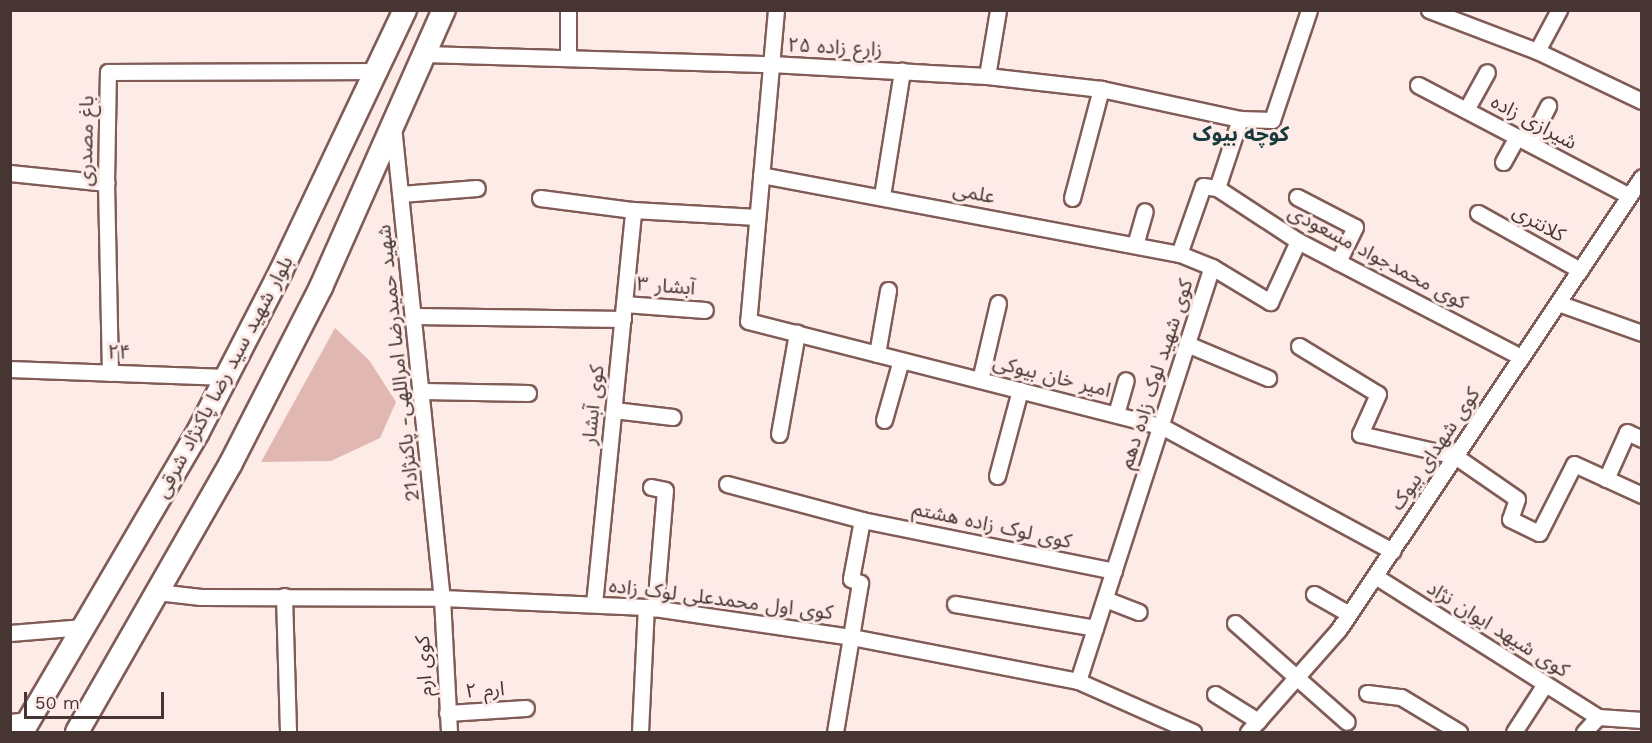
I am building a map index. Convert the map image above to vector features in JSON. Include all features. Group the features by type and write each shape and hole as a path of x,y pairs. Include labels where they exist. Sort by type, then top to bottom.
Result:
{"main road":[{"name":"بلوار شهید سید رضا پاکنژاد شرقی","path":"21,725 84,627 198,432 281,271 379,71 405,10"},
{"path":"77,732 234,457 321,287 444,10"}],"street":[{"path":"568,10 568,58"},
{"path":"540,198 633,210 757,217 776,10"},
{"path":"987,76 998,10"},
{"path":"1217,188 1240,119 1272,120 1309,10"},
{"path":"1429,10 1468,17 1641,101"},
{"path":"1537,51 1559,10"},
{"name":"زارع زاده ۲۵","path":"424,54 771,64 987,76 1101,89 1240,119"},
{"name":"باغ مصدری","path":"110,373 106,183 108,72 379,71"},
{"path":"882,196 902,71"},
{"path":"1466,110 1487,72"},
{"name":"شیرازی زاده","path":"1418,85 1629,196"},
{"path":"1072,198 1101,89"},
{"path":"1503,162 1523,140 1548,106"},
{"name":"شهید حمیدرضا امراللهی- پاکنژاد21","path":"393,123 423,391 442,598"},
{"path":"10,173 106,183"},
{"name":"علمی","path":"761,175 882,196 1179,254"},
{"name":"کوی شهدای بیوک","path":"1253,727 1349,614 1641,177"},
{"name":"کوی شهید لوک زاده دهم","path":"1078,681 1212,267 1179,254 1203,186 1217,188"},
{"path":"401,194 477,188"},
{"name":"کوی محمدجواد مسعودی","path":"1217,188 1298,241 1521,357"},
{"path":"1297,197 1355,226 1338,262"},
{"name":"کوی آبشار","path":"594,604 633,210"},
{"path":"1135,245 1145,211"},
{"name":"کلانتری","path":"1478,213 1580,270"},
{"name":"امیر خان بیوکی","path":"757,217 748,321 1161,426 1392,551"},
{"path":"1212,267 1270,302 1298,241"},
{"path":"877,354 888,290"},
{"path":"980,380 998,303"},
{"path":"1558,303 1641,333"},
{"name":"آبشار ۳","path":"415,316 705,310"},
{"path":"779,434 797,333"},
{"path":"1187,344 1268,378"},
{"path":"1299,346 1378,394 1360,434 1455,456 1517,499 1510,519 1539,533 1574,464 1641,495"},
{"path":"884,420 901,360"},
{"name":"۲۴","path":"10,369 226,377"},
{"path":"1116,414 1126,380"},
{"path":"997,476 1020,390"},
{"path":"423,391 528,393"},
{"path":"614,410 673,417"},
{"path":"1606,479 1627,432 1641,439"},
{"name":"کوی لوک زاده هشتم","path":"727,484 862,520 1114,571"},
{"path":"640,732 650,608 665,490 651,487"},
{"path":"835,732 860,583 851,579 862,520"},
{"name":"کوی شیهد ایوان نژاد","path":"1375,576 1598,717"},
{"name":"کوی اول محمدعلی لوک زاده","path":"157,592 201,597 442,598 650,608 852,637 1078,681 1193,732"},
{"path":"1314,594 1349,614"},
{"path":"284,596 288,732"},
{"name":"کوی ارم","path":"442,598 449,732"},
{"path":"1105,599 1139,612"},
{"path":"955,604 1095,628"},
{"path":"1235,623 1298,676 1347,722"},
{"path":"10,633 84,627"},
{"path":"1514,732 1545,684"},
{"path":"1367,693 1401,697 1459,732"},
{"path":"1215,694 1253,727"},
{"name":"ارم ۲","path":"447,713 526,708"},
{"path":"1584,732 1598,717 1641,720"}],"building":[{"path":"335,328 369,360 396,402 380,438 331,461 261,462"}],"district":[{"name":"کوچه بیوک","path":"1241,134"}]}
